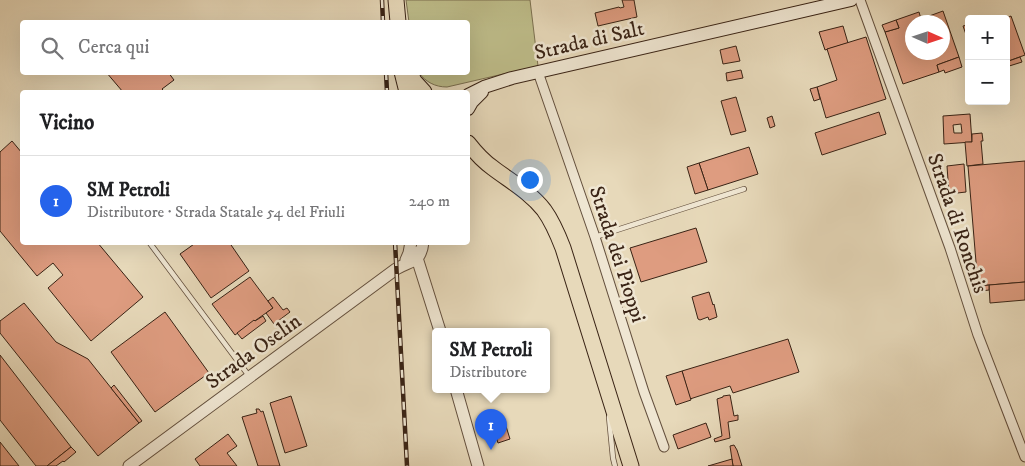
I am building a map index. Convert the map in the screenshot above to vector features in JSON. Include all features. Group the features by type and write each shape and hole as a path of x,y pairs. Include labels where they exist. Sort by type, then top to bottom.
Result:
{"main road":[{"path":"396,0 398,20"},
{"name":"Strada di Salt","path":"512,78 851,0"},
{"path":"403,75 406,90"},
{"path":"411,75 422,90"},
{"path":"470,94 484,87 512,78"},
{"path":"470,106 483,91 512,78"},
{"path":"470,145 491,167 525,191 544,210 557,233 631,466"},
{"path":"470,161 491,167"}],"street":[{"name":"Strada di Ronchis","path":"860,0 950,248 978,335 1025,457"},
{"name":"Strada dei Pioppi","path":"538,72 664,447"},
{"path":"410,245 409,254 400,267 412,269 420,274 432,305"},
{"path":"416,245 418,258 439,328"},
{"path":"418,258 422,245"},
{"path":"423,245 432,305"},
{"name":"Strada Oselin","path":"129,466 400,267 418,258"},
{"path":"457,393 478,466"}],"lane":[{"path":"595,237 744,189"},
{"path":"150,245 250,377"},
{"path":"606,386 612,458 615,466"}],"shaded area":[{"path":"406,0 530,0 538,66 447,87 439,86 431,83 421,75 470,75 470,20 409,20"}],"building":[{"path":"622,0 634,0 637,17 598,26 595,13 624,7"},
{"path":"943,11 944,15 932,15"},
{"path":"1010,16 1025,55 1010,61 1010,60"},
{"path":"905,17 905,60 950,60 950,31 959,57 937,65 939,72 903,84 885,32 899,28 896,20"},
{"path":"896,20 899,28 885,32 882,25"},
{"path":"843,26 848,43 825,50 819,32"},
{"path":"866,37 886,99 826,118 817,87 837,80 827,49"},
{"path":"736,46 740,61 723,64 720,50"},
{"path":"959,57 962,67 945,73 944,70 939,72 937,65"},
{"path":"1020,57 1022,62 1010,66 1010,61"},
{"path":"741,70 743,78 727,81 726,73"},
{"path":"109,75 170,75 174,80 163,90 121,90"},
{"path":"817,87 820,99 814,101 810,89"},
{"path":"736,97 746,131 731,135 721,101"},
{"path":"879,112 886,134 822,155 815,133"},
{"path":"970,114 972,142 944,144 943,116","holes":["961,124 962,133 954,133 953,125"]},
{"path":"772,116 775,126 770,128 767,118"},
{"path":"982,133 983,164 967,166 965,142 972,142 972,134"},
{"path":"12,141 20,151 20,245 100,245 143,297 91,341 48,288 63,275 53,263 37,276 0,231 0,152"},
{"path":"749,147 758,174 708,190 699,163"},
{"path":"1025,161 1025,282 978,286 968,166"},
{"path":"699,163 708,190 695,194 687,167"},
{"path":"964,164 966,192 949,194 947,166"},
{"path":"696,228 707,262 641,282 630,248"},
{"path":"193,245 231,245 249,271 211,298 180,254"},
{"path":"250,277 273,308 235,335 212,304"},
{"path":"1025,282 1025,300 990,303 989,285"},
{"path":"989,285 989,290 981,291 981,286"},
{"path":"709,292 717,317 709,320 708,317 700,320 698,319 692,297"},
{"path":"273,297 283,310 287,308 290,312 274,324 266,313 273,308 268,301"},
{"path":"24,303 56,342 88,359 139,423 98,456 0,333 0,321"},
{"path":"165,312 209,373 155,412 111,352"},
{"path":"263,316 266,321 242,339 237,333 254,320"},
{"path":"788,339 799,372 733,393 730,386 690,399 682,371"},
{"path":"0,355 71,447 47,466 36,466 0,420"},
{"path":"682,371 691,400 676,405 666,376"},
{"path":"114,385 142,421 139,423 111,388"},
{"path":"730,395 734,416 738,415 738,420 728,422 730,438 715,442 714,439 722,436 717,399"},
{"path":"291,396 307,446 285,453 270,403"},
{"path":"256,409 259,409 261,412 263,411 280,466 258,466 242,417 257,413"},
{"path":"505,423 510,439 498,443 493,427"},
{"path":"706,423 711,437 678,449 673,435"},
{"path":"228,434 237,446 227,453 237,466 200,466 195,459"},
{"path":"0,442 19,466 0,466"},
{"path":"734,445 742,466 733,466 730,446"},
{"path":"71,447 76,452 64,462 56,466 47,466"},
{"path":"732,459 733,466 708,466"}],"railway":[{"path":"382,0 383,20"},
{"path":"386,75 387,90"},
{"path":"395,245 407,466"}],"place":[{"name":"SM Petroli","path":"491,450"}]}
